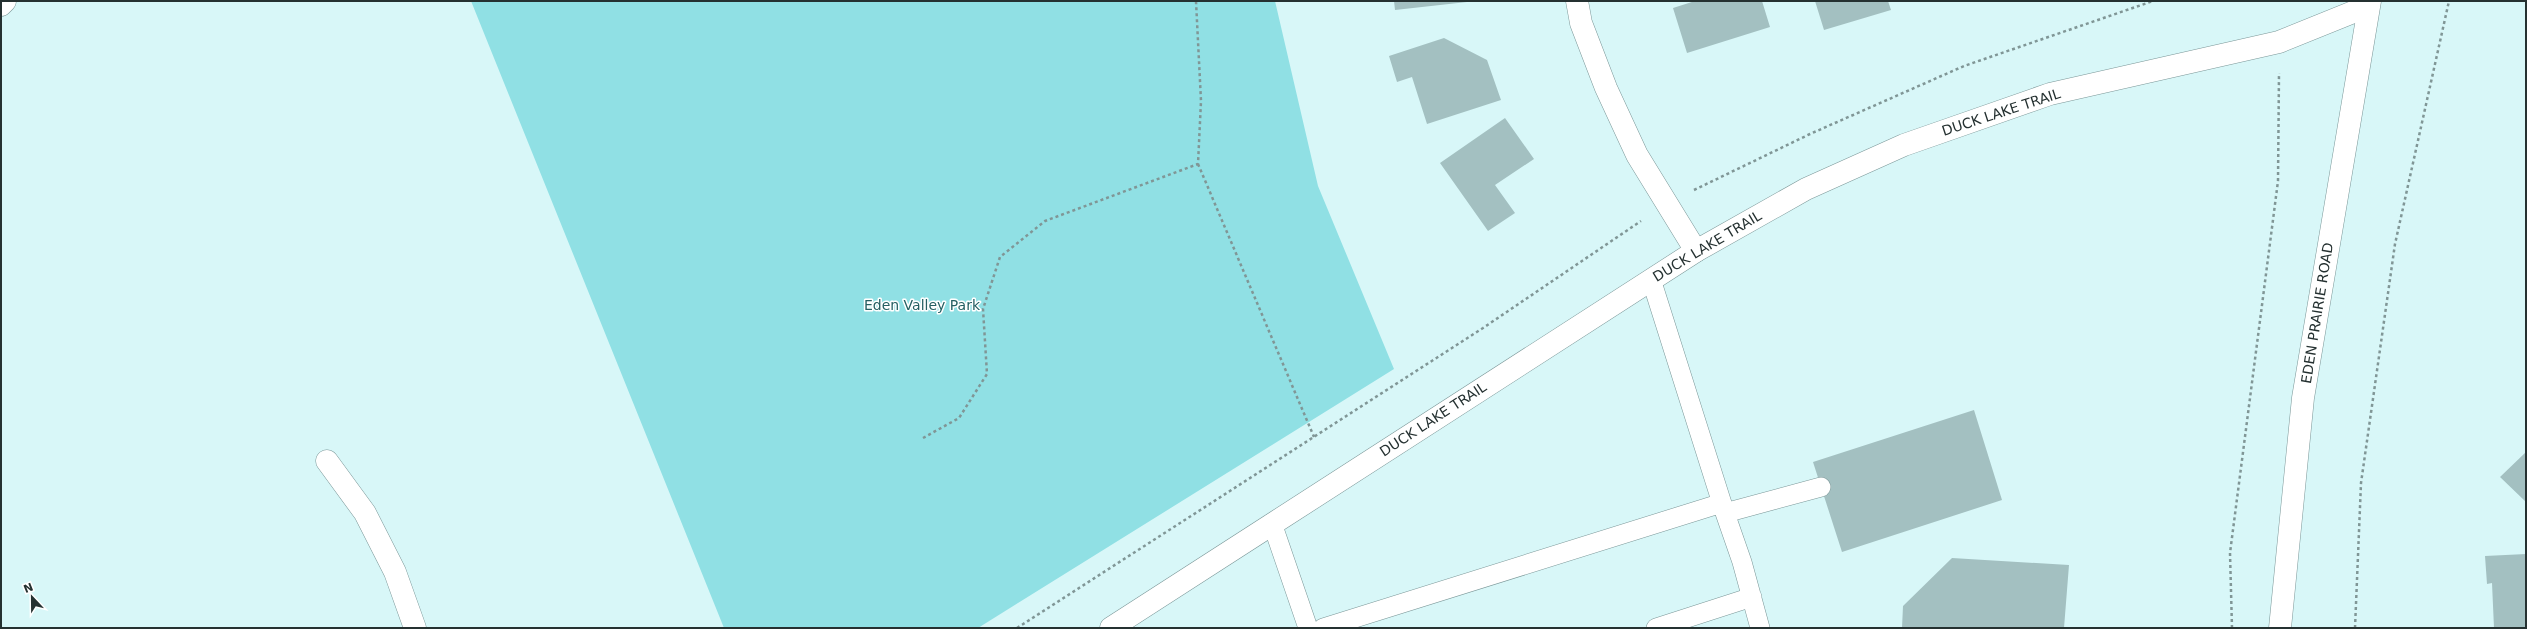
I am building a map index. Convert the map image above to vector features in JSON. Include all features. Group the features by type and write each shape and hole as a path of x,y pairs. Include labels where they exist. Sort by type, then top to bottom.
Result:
{"street":[{"path":"1,5 5,1"},
{"path":"1577,1 1581,23 1609,94 1637,155 1696,251"},
{"name":"DUCK LAKE TRAIL","path":"1111,628 1272,522 1651,279 1696,251 1806,189 1904,145 2050,94 2279,42 2369,3"},
{"name":"EDEN PRAIRIE ROAD","path":"2280,628 2303,398 2369,3"},
{"path":"327,461 365,513 395,572 415,628"}],"lane":[{"path":"1651,279 1752,597 1760,628"},
{"path":"1323,628 1724,508 1822,487"},
{"path":"1272,522 1308,628"},
{"path":"1656,628 1752,597"}],"path":[{"path":"1196,1 1201,101 1198,164 1314,437"},
{"path":"1017,628 1482,328 1667,203 1810,134 1964,66 2153,1"},
{"path":"2355,628 2360,484 2396,244 2450,1"},
{"path":"2232,628 2230,554 2278,181 2279,42"},
{"path":"922,438 959,418 988,374 983,309 1000,256 1045,221 1198,164"}],"green space":[{"name":"Eden Valley Park","path":"471,1 1275,1 1318,186 1394,369 978,628 724,628"}],"building":[{"path":"1394,1 1467,1 1467,2 1395,10"},
{"path":"1695,1 1762,1 1770,27 1687,53 1673,8"},
{"path":"1815,1 1888,1 1891,10 1824,30"},
{"path":"1444,38 1487,60 1501,100 1427,124 1412,77 1397,82 1389,56"},
{"path":"1505,118 1534,159 1495,185 1515,213 1488,231 1440,163"},
{"path":"1974,410 2002,500 1842,552 1813,462"},
{"path":"2526,452 2526,502 2500,477"},
{"path":"2526,554 2526,628 2494,628 2492,583 2487,584 2485,556"},
{"path":"1952,558 2069,565 2064,628 1902,628 1903,606"}]}
